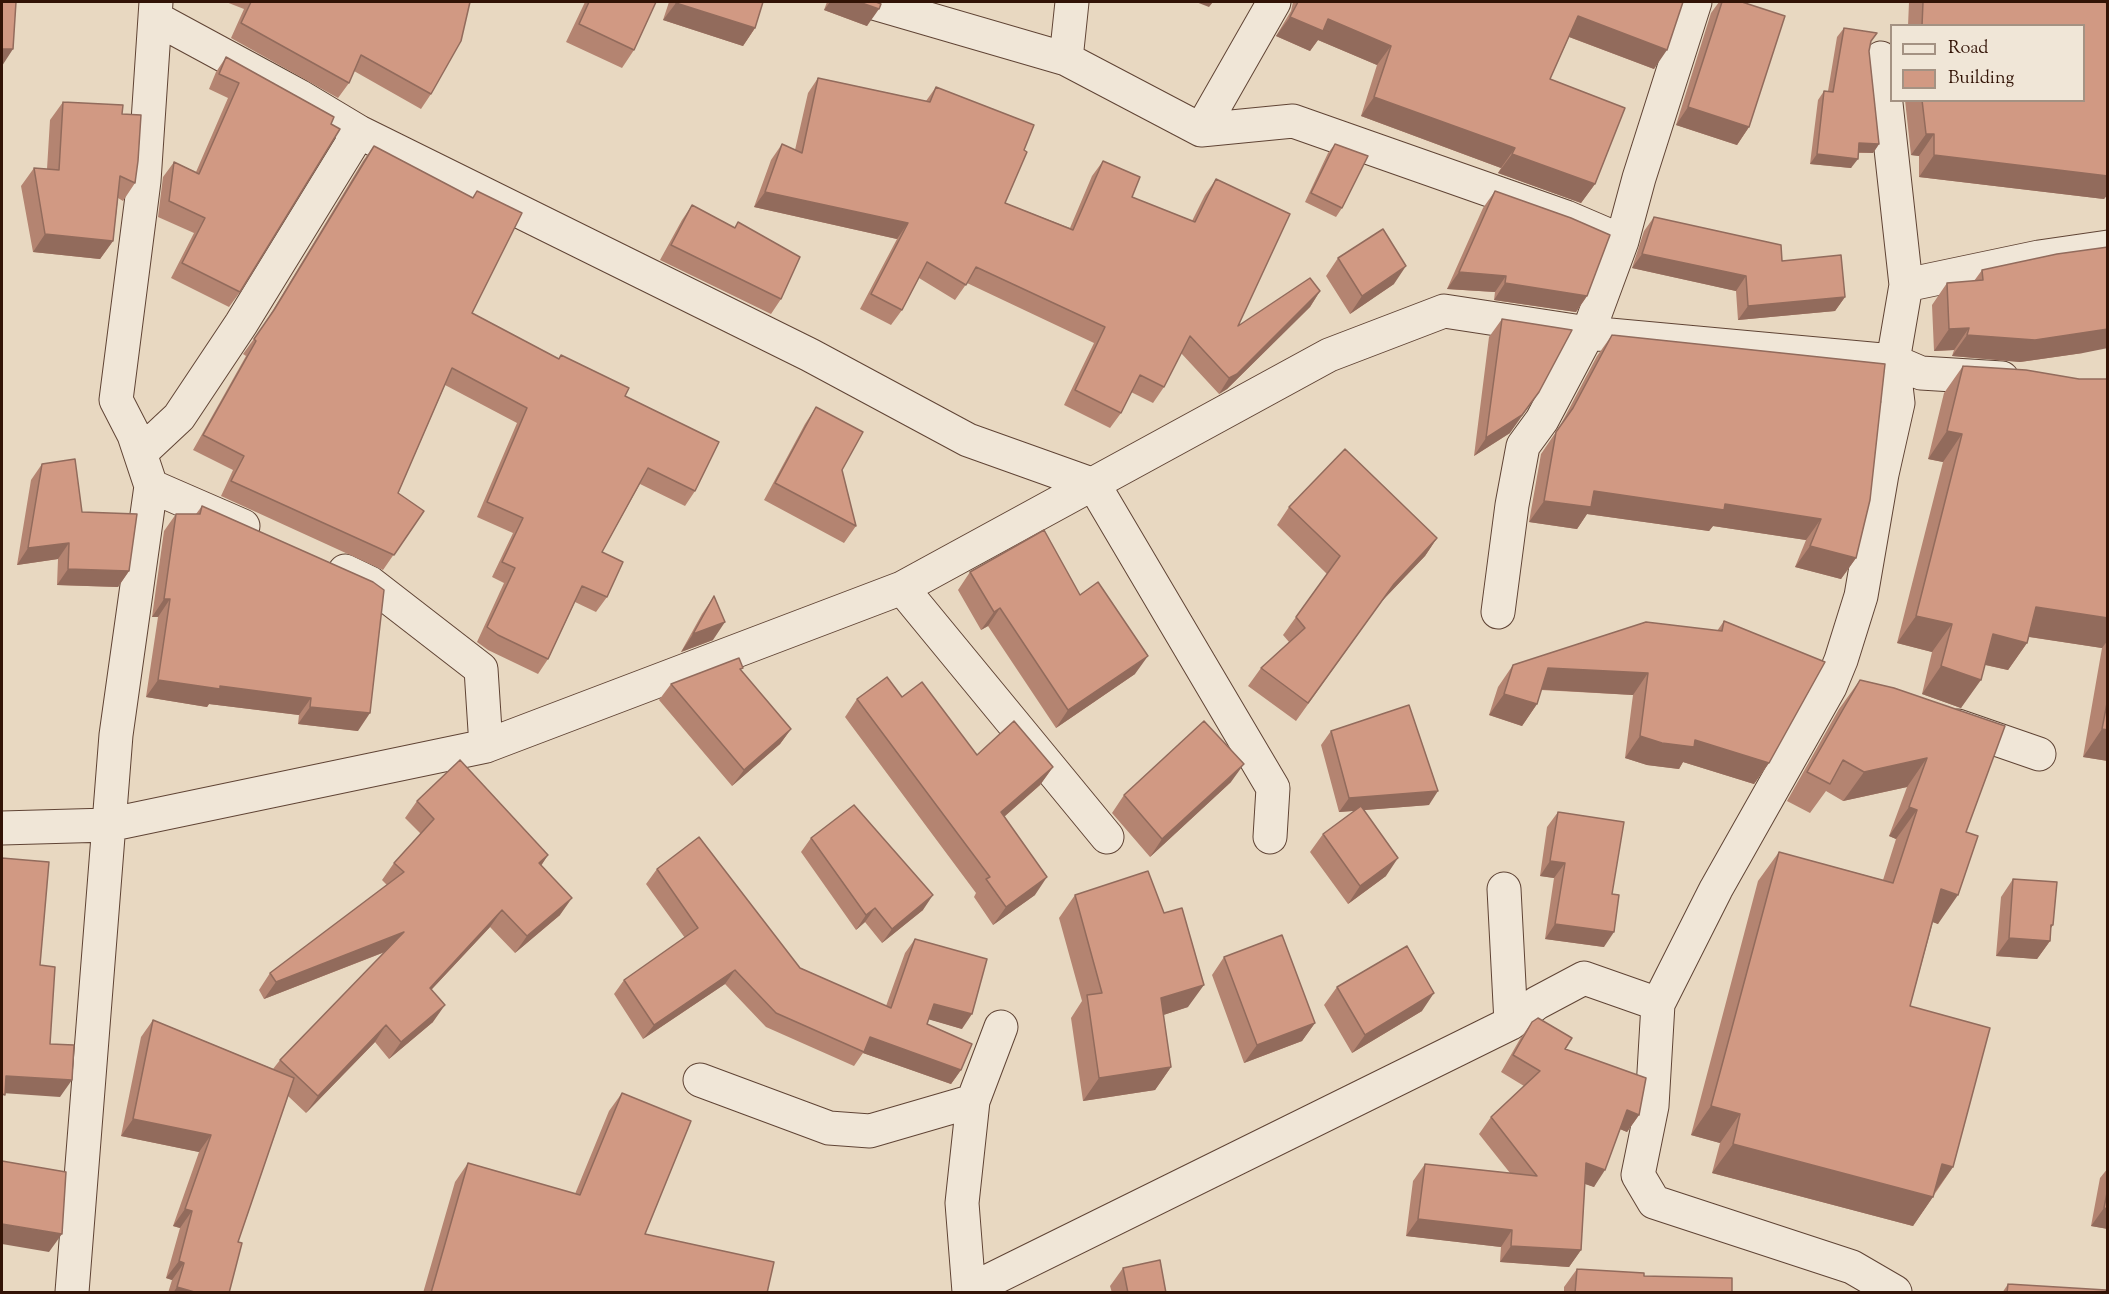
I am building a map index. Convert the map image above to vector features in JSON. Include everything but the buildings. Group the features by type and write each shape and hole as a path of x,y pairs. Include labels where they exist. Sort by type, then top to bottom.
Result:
{"street":[{"path":"870,2 1066,58 1201,130 1293,121 1566,217 1622,241"},
{"path":"1066,58 1072,2"},
{"path":"1201,130 1274,2"},
{"path":"1498,612 1512,505 1523,446 1542,420 1588,333 1622,241 1639,178 1695,2"},
{"path":"2107,2 2108,20"},
{"path":"72,1293 116,735 151,486 134,435 116,400 144,181 156,10 359,132 810,355 968,440 1095,485 1273,788 1270,837"},
{"path":"1881,58 1906,285 1893,362 1898,403 1882,474 1861,596 1841,660 1845,690 1716,889 1658,1004 1652,1106 1638,1175 1654,1202 1852,1267 1895,1293"},
{"path":"134,435 148,446 179,417 241,324 359,132"},
{"path":"1906,285 2039,258 2108,247"},
{"path":"2,828 108,825 486,746 902,588 1095,485 1329,355 1444,311 1588,333 1893,362 1921,373 2009,379 2031,383"},
{"path":"151,486 267,536"},
{"path":"319,559 370,583 481,669 486,746"},
{"path":"902,588 1107,837"},
{"path":"1932,717 2039,754"},
{"path":"1504,889 1511,1023"},
{"path":"1001,1027 973,1101 962,1203 969,1291 1511,1023 1537,1003 1584,978 1658,1004"},
{"path":"700,1080 829,1128 870,1131 973,1101"}]}
